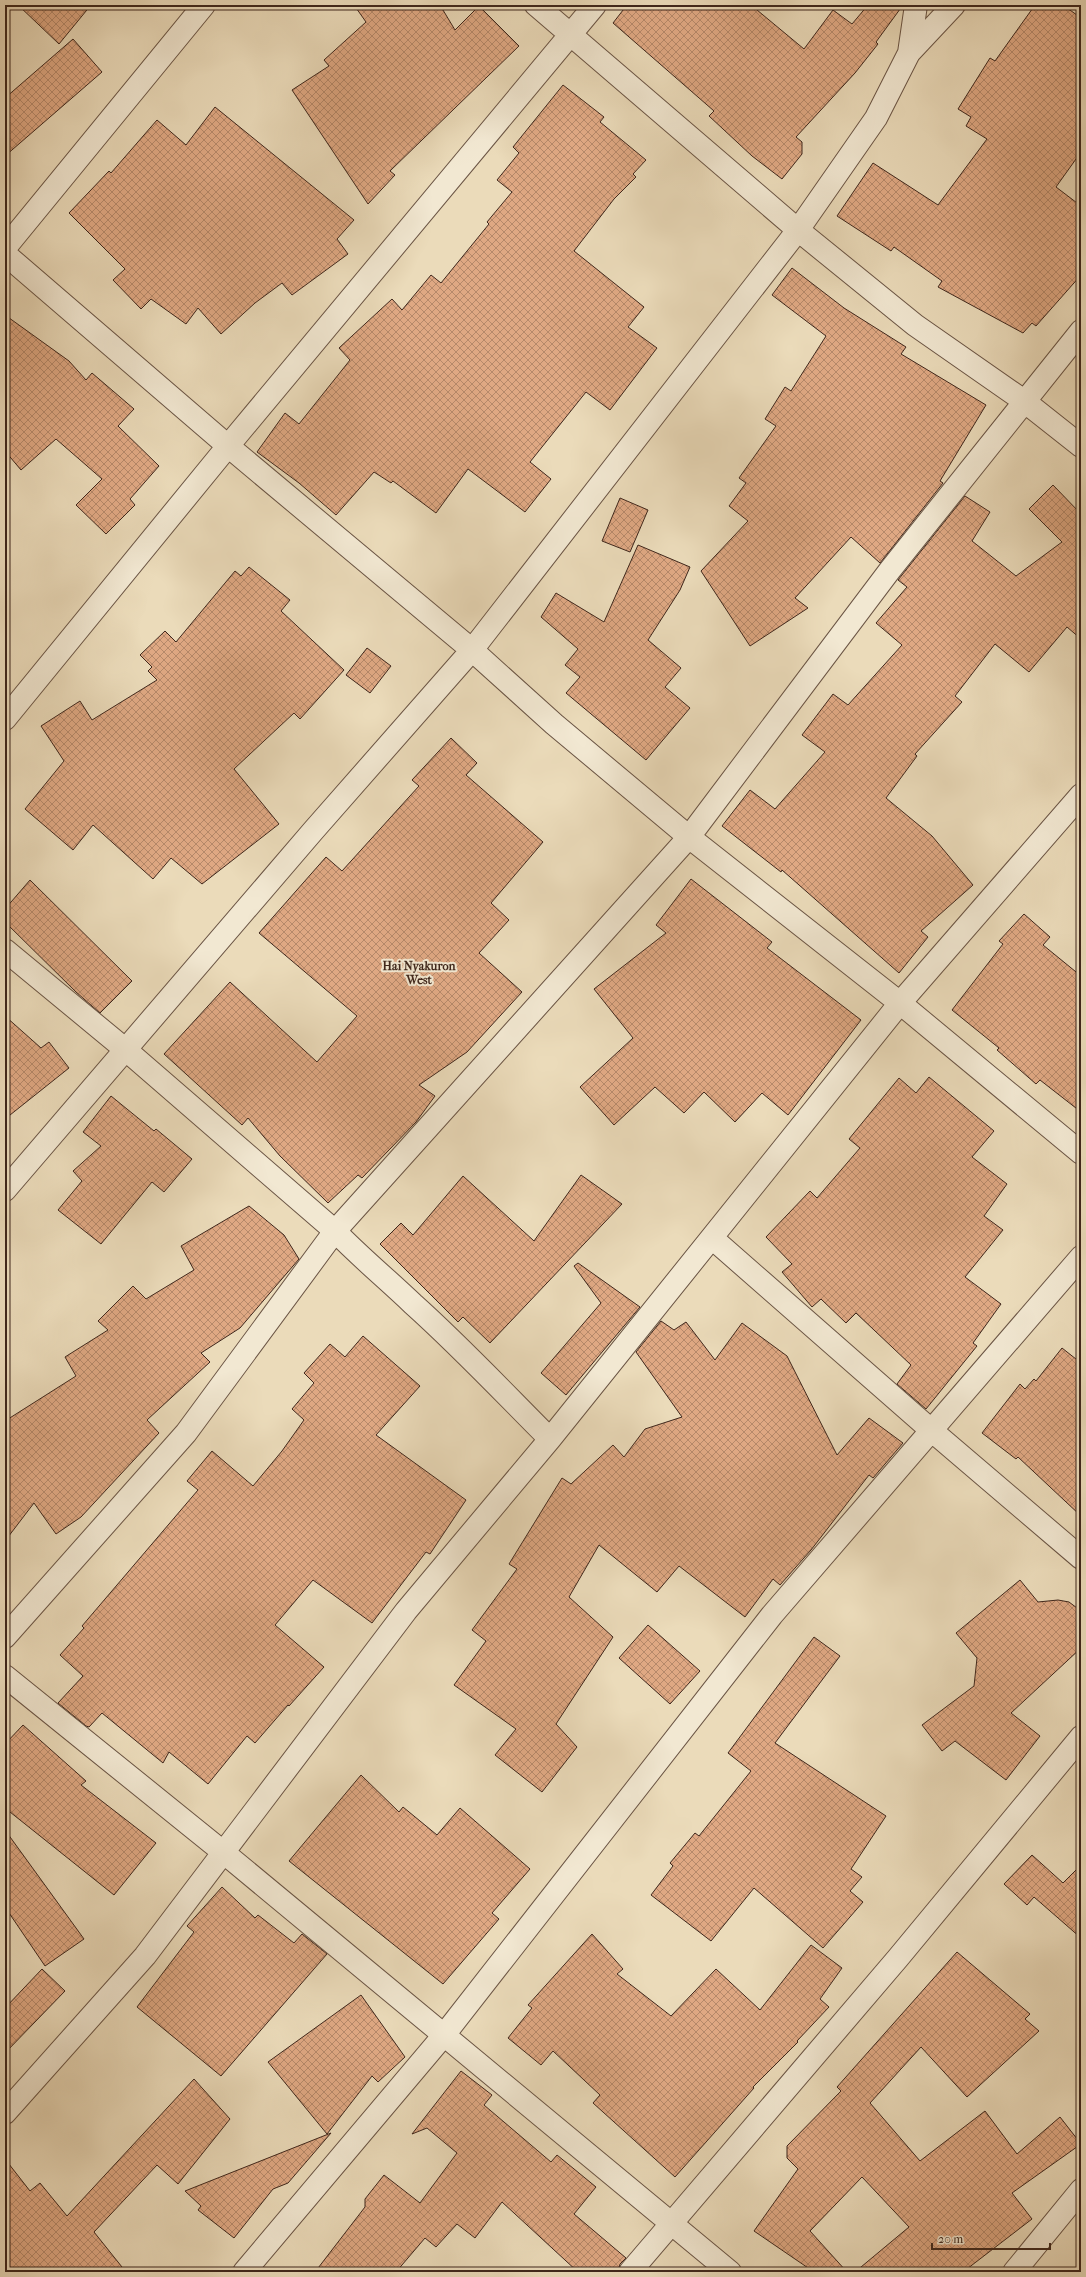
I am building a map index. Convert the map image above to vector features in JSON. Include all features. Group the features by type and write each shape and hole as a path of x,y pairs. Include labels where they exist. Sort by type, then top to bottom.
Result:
{"street":[{"path":"5,248 204,5"},
{"path":"536,5 798,230 916,325 1024,401 1081,446"},
{"path":"5,719 228,446 595,5"},
{"path":"909,53 916,5"},
{"path":"5,1190 313,831 472,650 798,230 876,118 909,53 954,5"},
{"path":"5,254 228,446 472,650 554,724 689,837 900,1003 1081,1153"},
{"path":"5,1637 186,1433 335,1231 689,837 890,570 1081,331"},
{"path":"5,2113 144,1956 406,1611 550,1439 900,1003 1081,795"},
{"path":"5,950 126,1050 335,1231 360,1257 413,1304 480,1368 550,1439"},
{"path":"712,1238 931,1430 1081,1558"},
{"path":"244,2272 444,2035 772,1615 1081,1256"},
{"path":"5,1676 223,1852 730,2272"},
{"path":"630,2272 671,2222 898,1958 1081,1737"},
{"path":"1014,2272 1081,2190"}],"building":[{"path":"18,5 91,5 59,44"},
{"path":"354,5 440,5 455,30 479,6 519,46 390,171 395,175 368,204 292,90 329,66 324,60 366,22"},
{"path":"627,5 751,5 804,49 833,10 852,24 868,5 903,5 876,42 878,44 855,73 796,137 802,142 802,154 782,179 752,156 709,116 714,111 613,23"},
{"path":"1035,5 1063,5 1081,18 1081,152 1056,187 1081,206 1081,275 1036,326 1032,323 1023,333 938,287 942,281 894,247 891,251 837,216 873,163 938,205 987,139 966,126 971,117 958,109 990,58 995,61"},
{"path":"73,39 102,72 5,156 5,98"},
{"path":"563,85 604,117 600,122 646,160 633,174 636,177 614,199 574,251 644,307 628,327 657,348 610,410 586,392 530,462 551,479 525,512 468,469 436,513 393,481 391,483 374,472 336,515 299,483 257,452 285,413 299,424 350,360 339,348 392,299 402,310 431,275 441,283 489,224 487,222 512,192 497,180 519,153 513,147"},
{"path":"215,107 354,220 337,239 348,254 292,295 282,283 255,303 221,334 198,308 186,324 151,299 141,309 113,280 125,269 69,213 109,171 111,173 157,120 186,145"},
{"path":"792,268 844,308 906,347 901,354 986,405 940,481 943,483 880,563 851,537 795,598 808,608 750,646 701,571 748,521 729,506 746,483 739,478 776,426 765,419 785,387 791,391 826,336 772,295"},
{"path":"5,315 69,361 86,380 92,373 134,409 118,426 159,466 130,499 135,505 106,534 76,505 102,479 56,439 21,470 5,451"},
{"path":"1053,485 1081,514 1081,639 1067,627 1029,672 995,644 955,696 962,702 915,754 917,756 886,798 932,836 973,885 921,931 928,937 899,973 782,870 781,872 722,826 750,790 775,809 825,752 802,735 833,694 848,705 902,645 876,623 907,587 898,580 965,496 990,512 972,541 1016,576 1062,542 1029,509"},
{"path":"620,498 648,510 630,552 602,541"},
{"path":"638,545 690,567 680,590 648,640 681,668 665,687 690,708 646,760 566,693 580,677 565,665 578,649 541,617 556,593 604,622"},
{"path":"249,567 290,600 281,611 344,670 300,719 294,713 234,769 279,824 202,884 171,858 153,879 93,825 73,850 25,809 64,761 41,726 80,701 92,720 157,680 148,671 152,667 140,655 165,631 176,642 235,571 241,576"},
{"path":"367,648 391,666 370,693 346,675"},
{"path":"451,738 477,763 466,775 543,842 491,903 509,920 479,953 522,992 467,1052 419,1085 435,1096 416,1122 362,1178 358,1175 328,1203 280,1156 248,1118 242,1125 164,1054 230,982 317,1062 357,1016 259,933 326,857 342,871 419,786 412,780"},
{"path":"691,879 772,942 767,948 861,1020 788,1115 762,1093 735,1122 704,1092 684,1113 655,1087 614,1125 580,1087 633,1038 594,989 666,933 656,925"},
{"path":"30,880 132,981 100,1013 76,992 5,922 5,909"},
{"path":"1024,914 1050,937 1043,945 1081,976 1081,1112 1040,1080 1036,1084 997,1050 999,1048 952,1010 1003,944 999,941"},
{"path":"5,1016 41,1048 49,1042 69,1068 5,1119"},
{"path":"929,1077 994,1131 972,1157 1007,1184 984,1216 1003,1230 965,1277 1001,1304 973,1343 977,1346 926,1409 897,1384 911,1365 856,1313 846,1323 821,1299 812,1307 782,1272 792,1264 766,1237 810,1191 817,1198 860,1148 849,1139 899,1078 916,1093"},
{"path":"111,1096 154,1131 156,1129 192,1159 164,1192 152,1182 101,1244 58,1210 82,1181 73,1171 101,1146 83,1132"},
{"path":"581,1175 622,1204 490,1343 463,1317 458,1322 380,1244 401,1223 413,1235 463,1176 534,1241"},
{"path":"249,1206 284,1235 299,1259 240,1328 201,1353 210,1362 147,1420 159,1433 81,1517 56,1534 34,1503 5,1541 5,1421 76,1376 65,1357 108,1330 98,1321 133,1286 146,1299 194,1270 181,1246"},
{"path":"578,1263 640,1307 566,1395 541,1373 601,1303 574,1266"},
{"path":"661,1321 674,1330 686,1322 715,1360 742,1323 787,1356 837,1455 869,1418 903,1443 873,1478 869,1475 811,1550 780,1585 773,1579 745,1617 679,1566 657,1592 599,1545 569,1597 613,1637 556,1724 577,1747 542,1792 495,1755 516,1729 454,1685 486,1641 472,1630 517,1569 509,1564 562,1478 571,1484 613,1445 624,1457 645,1429 682,1417 636,1352"},
{"path":"363,1336 420,1386 376,1435 466,1500 430,1554 426,1552 372,1623 313,1580 275,1625 324,1667 255,1743 247,1736 208,1784 169,1752 163,1763 102,1713 89,1727 86,1726 58,1703 83,1676 60,1655 84,1628 82,1626 198,1490 187,1481 212,1451 253,1486 282,1451 304,1420 292,1409 314,1383 304,1373 330,1344 345,1357"},
{"path":"1062,1348 1081,1363 1081,1516 1018,1457 1016,1459 982,1433 1020,1384 1025,1389 1034,1379 1036,1381"},
{"path":"1020,1580 1038,1602 1058,1600 1069,1602 1081,1611 1081,1648 1011,1713 1040,1736 1006,1780 955,1741 942,1751 922,1725 974,1686 977,1658 956,1633"},
{"path":"648,1625 700,1671 670,1704 619,1658"},
{"path":"814,1637 840,1656 775,1743 886,1816 851,1869 862,1877 850,1891 863,1902 823,1948 754,1888 711,1941 651,1895 673,1866 670,1863 695,1833 699,1836 751,1771 728,1753"},
{"path":"23,1725 86,1781 81,1785 156,1843 114,1895 5,1808 5,1744"},
{"path":"361,1775 399,1812 403,1807 437,1835 460,1808 530,1869 492,1913 499,1919 443,1984 289,1861"},
{"path":"5,1830 84,1939 45,1966 5,1907"},
{"path":"1032,1855 1063,1883 1081,1865 1081,1938 1034,1897 1027,1905 1004,1884"},
{"path":"222,1887 255,1918 258,1915 294,1943 302,1934 327,1954 221,2076 137,2007 194,1932 187,1926"},
{"path":"592,1934 623,1969 617,1974 671,2016 716,1969 760,2010 811,1945 842,1968 820,1999 829,2007 797,2041 798,2042 753,2087 754,2088 675,2177 593,2103 600,2095 553,2051 541,2065 508,2038 532,2008 528,2005"},
{"path":"957,1952 1030,2014 1025,2019 1039,2031 967,2097 921,2047 870,2103 920,2161 985,2111 1017,2154 1060,2117 1081,2144 1012,2193 1032,2219 963,2272 855,2272 909,2227 862,2177 810,2231 847,2272 814,2272 754,2231 798,2169 787,2158 787,2146 841,2091 837,2087"},
{"path":"42,1969 65,1991 5,2053 5,2008"},
{"path":"361,1995 405,2057 378,2082 372,2076 327,2134 268,2062"},
{"path":"461,2071 492,2095 484,2105 551,2162 557,2155 596,2187 574,2214 626,2258 620,2264 618,2272 578,2272 502,2202 475,2238 457,2224 436,2247 425,2238 396,2272 315,2272 365,2207 365,2199 384,2175 420,2203 457,2153 427,2128 412,2134"},
{"path":"194,2079 230,2119 178,2184 157,2165 94,2232 126,2272 5,2272 5,2159 30,2191 40,2183 67,2216"},
{"path":"331,2133 288,2183 273,2189 234,2238 198,2210 201,2206 185,2191"}],"district":[{"name":"Hai Nyakuron West","path":"419,973"}]}
